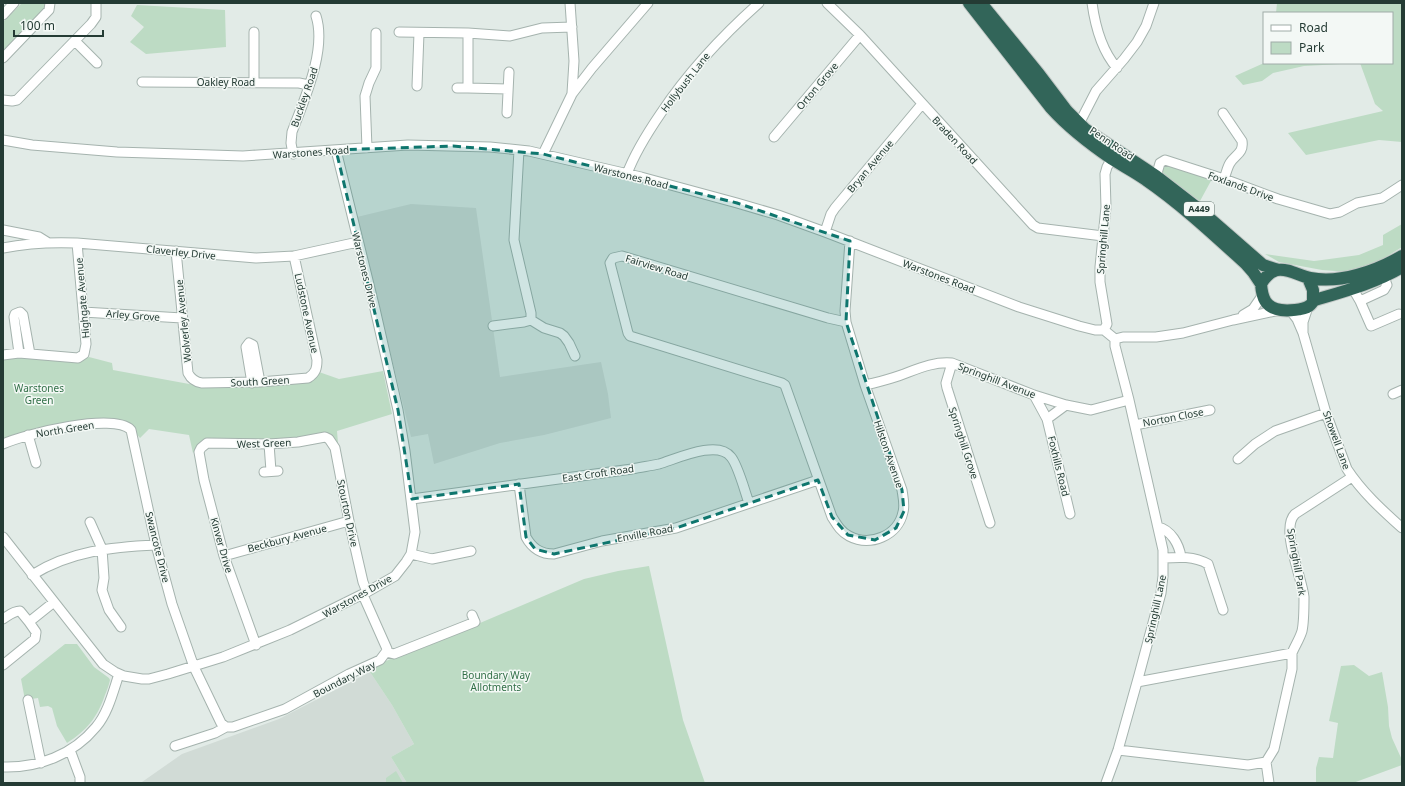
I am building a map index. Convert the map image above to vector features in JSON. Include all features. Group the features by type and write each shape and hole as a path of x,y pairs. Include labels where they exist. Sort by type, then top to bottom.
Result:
{"highway":[{"name":"Penn Road","path":"969,3 1051,108 1079,135 1114,154 1200,210 1263,265 1278,270"},
{"name":"Penn Road","path":"982,3 1067,111 1079,124 1114,154"},
{"name":"Penn Road","path":"1155,181 1176,203 1236,255 1253,272 1261,284"},
{"path":"1402,256 1364,274 1326,279 1308,278 1286,270 1278,270 1270,273 1261,284 1262,296 1267,303 1285,310 1310,304 1353,289 1384,277 1402,267"},
{"path":"1308,278 1311,282 1313,290 1310,304"}],"street":[{"path":"3,15 14,3"},
{"path":"3,58 49,10 50,3"},
{"path":"3,100 17,100 75,41 96,17 96,3"},
{"path":"570,3 574,61 572,94"},
{"path":"543,154 572,94 592,68 648,3"},
{"name":"Hollybush Lane","path":"627,174 636,153 674,93 710,50 735,24 759,3"},
{"name":"Braden Road","path":"827,3 860,36 1033,225 1038,228 1103,236"},
{"path":"1092,3 1097,28 1106,52 1117,68"},
{"path":"1079,124 1096,91 1131,50 1146,26 1154,3"},
{"name":"Buckley Road","path":"293,154 291,143 292,132 316,67 319,26 316,16"},
{"path":"399,32 468,33 510,36 542,28 572,27"},
{"path":"254,32 254,82"},
{"path":"367,148 365,96 376,68 376,33"},
{"path":"417,86 418,33"},
{"path":"468,33 468,88"},
{"name":"Orton Grove","path":"774,137 860,36"},
{"path":"75,41 97,63"},
{"path":"574,61 592,68"},
{"path":"507,113 509,72"},
{"name":"Oakley Road","path":"142,82 299,82 309,85"},
{"path":"458,88 508,89"},
{"name":"Bryan Avenue","path":"825,232 831,214 835,208 922,104"},
{"path":"1223,113 1242,142 1243,146 1240,153 1231,161 1224,179"},
{"name":"Warstones Road","path":"3,140 32,145 118,152 243,156 293,154 408,145 477,147 519,150 543,154 737,203 850,241 1019,307 1079,326 1095,330 1104,330"},
{"name":"Warstones Drive","path":"3,537 96,657 109,669 132,678 149,679 194,667 256,644 310,621 365,594 395,576 411,554 415,532 407,462 398,410 336,150"},
{"path":"519,150 514,240 531,313 531,320"},
{"name":"Springhill Lane","path":"1104,330 1106,324 1100,282 1106,207 1105,174 1114,154"},
{"name":"Foxlands Drive","path":"1155,181 1160,163 1165,160 1224,179 1278,199 1330,214 1336,213 1357,203 1382,198 1402,185"},
{"path":"3,230 39,237 48,242"},
{"name":"Hilston Avenue","path":"787,388 818,480 832,518 837,526 848,535 861,539 875,540 890,533 896,528 904,511 902,490 865,385 846,322 845,311 850,241"},
{"name":"Claverley Drive","path":"3,248 21,244 48,242 77,243 254,258 294,256 358,242"},
{"name":"Highgate Avenue","path":"30,354 78,358 84,354 86,344 77,243"},
{"name":"Wolverley Avenue","path":"176,251 188,373 192,379 202,383"},
{"name":"Ludstone Avenue","path":"294,256 317,360 316,371"},
{"name":"Fairview Road","path":"787,388 782,383 630,336 610,263 613,258 622,256 828,318 846,322"},
{"path":"1360,301 1384,290 1387,285 1384,277"},
{"path":"1353,289 1371,326 1399,314"},
{"path":"1233,320 1253,309 1262,296"},
{"name":"Showell Lane","path":"1303,333 1303,322 1310,304"},
{"path":"1104,330 1115,339 1123,337 1172,335 1199,330 1233,320 1285,310"},
{"name":"Showell Lane","path":"1285,310 1297,319 1303,333 1326,413 1347,469 1352,477 1378,506 1402,528"},
{"path":"3,355 19,353 30,354 23,315 20,312 15,314 14,317 19,353"},
{"name":"Arley Grove","path":"83,312 182,318"},
{"path":"493,326 531,320 544,328 560,333 566,345 575,356"},
{"name":"Springhill Lane","path":"1106,783 1118,750 1161,593 1164,576 1163,550 1135,425 1115,346 1115,339"},
{"name":"Springhill Avenue","path":"865,385 892,378 939,362 952,363 1034,395 1066,405 1091,410 1129,400"},
{"name":"Springhill Grove","path":"952,363 946,383 947,388 990,523"},
{"name":"South Green","path":"202,383 256,382 308,378 316,371"},
{"name":"Foxhills Road","path":"1034,395 1047,419 1070,514"},
{"path":"1047,419 1066,405"},
{"name":"Norton Close","path":"1135,425 1210,410"},
{"path":"1238,455 1275,431 1326,413"},
{"name":"North Green","path":"3,444 28,435 80,425 100,424 123,425 128,427"},
{"name":"Swancote Drive","path":"128,427 134,437 141,479 156,545 172,604 194,667 221,723 226,727"},
{"path":"28,435 36,463"},
{"name":"West Green","path":"204,445 212,442 269,444 298,442 325,437"},
{"name":"Stourton Drive","path":"325,437 329,439 335,448 365,594 387,649 386,652"},
{"path":"269,444 271,472"},
{"name":"Kinver Drive","path":"204,445 199,452 200,463 224,556 256,644"},
{"name":"East Croft Road","path":"412,499 650,466 700,451 715,449 721,450 731,456 749,503"},
{"name":"Springhill Park","path":"1266,762 1274,749 1292,669 1292,653 1302,631 1304,598 1292,545 1290,530 1292,517 1352,477"},
{"name":"Enville Road","path":"519,484 526,537 529,544 535,549 548,554 554,554 602,542 676,528 818,480"},
{"name":"Beckbury Avenue","path":"224,556 350,521"},
{"path":"90,522 102,549 104,578 98,591 121,627"},
{"path":"1158,527 1166,528 1180,550 1181,557"},
{"path":"32,575 46,566 64,558 102,549 156,545"},
{"path":"411,554 432,559 470,551"},
{"path":"1164,558 1181,557 1198,560 1208,564 1223,610"},
{"path":"29,622 54,602"},
{"path":"3,619 11,613 20,611 36,632 35,639 5,660"},
{"path":"386,652 394,654 475,622 472,615"},
{"name":"Boundary Way","path":"175,746 215,733 226,727 233,727 285,709 349,674 380,660 386,652"},
{"path":"1137,682 1292,653"},
{"path":"3,767 19,767 40,763 61,755 86,738 96,727 107,707 119,674"},
{"path":"28,700 40,763"},
{"path":"70,750 80,777 80,783"},
{"path":"1118,750 1248,765 1266,762 1269,783"}],"highlighted area":[{"path":"453,146 543,154 737,203 850,241 846,322 902,490 904,511 896,528 875,540 848,535 832,517 818,480 676,528 554,554 535,549 526,537 519,484 412,499 398,410 336,150"}],"shaded area":[{"path":"411,204 476,208 500,377 601,362 608,394 611,418 544,435 500,443 434,464 428,434 411,437 357,217"},
{"path":"370,672 392,705 414,744 391,757 407,783 142,782 182,754 279,719"}],"green space":[{"path":"22,3 43,3 45,5 44,9 3,53 3,22"},
{"path":"1277,3 1402,3 1402,142 1379,140 1306,155 1288,133 1383,111 1375,104 1360,64 1393,64 1393,12 1276,12"},
{"path":"137,5 225,10 226,47 146,54 130,42 144,27 131,16"},
{"path":"1263,63 1341,64 1304,66 1273,73 1262,81 1243,85 1235,76"},
{"path":"1168,164 1212,179 1200,201 1158,173"},
{"path":"1402,224 1402,247 1378,262 1350,272 1322,270 1279,262 1265,254 1314,261 1359,255 1383,245 1383,235"},
{"name":"Warstones Green","path":"23,357 80,361 89,357 112,363 113,370 200,386 254,386 319,372 339,379 383,371 392,414 337,431 338,443 326,434 270,441 199,445 193,453 189,435 149,429 140,438 128,424 109,422 3,442 3,358"},
{"name":"Boundary Way Allotments","path":"649,566 683,720 705,783 407,783 391,757 414,744 392,705 370,672 376,665 584,579"},
{"path":"65,644 77,644 94,667 110,680 102,703 95,717 86,728 67,743 57,726 52,708 48,706 40,707 38,698 25,700 21,679"},
{"path":"1354,665 1369,676 1382,672 1388,707 1389,726 1392,738 1402,760 1402,765 1353,783 1316,783 1316,768 1319,757 1333,758 1338,723 1329,721 1341,666"},
{"path":"396,771 403,783 386,783 386,778"}]}
